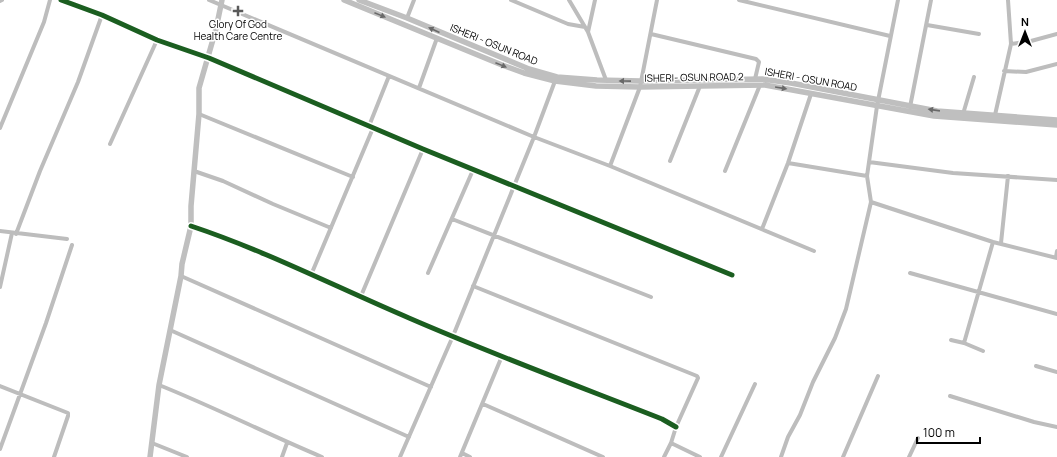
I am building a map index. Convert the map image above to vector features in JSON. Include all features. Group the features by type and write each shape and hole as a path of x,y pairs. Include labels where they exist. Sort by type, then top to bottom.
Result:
{"main road":[{"name":"ISHERI- OSUN ROAD 2","path":"344,0 502,65 524,73 555,81 596,86 641,84 700,86 760,85 785,88 811,94 878,103 934,116 1057,125"},
{"name":"ISHERI - OSUN ROAD","path":"359,0 407,18 530,69 557,77 641,84 755,79 791,83 878,103 963,114 1057,120"},
{"path":"150,457 159,385 181,276 182,264 191,226 199,114 199,88 203,69 209,58 221,2"}],"street":[{"path":"0,128 44,22 50,0"},
{"path":"61,0 102,15 156,40 209,58 423,150 732,275"},
{"path":"209,0 221,2 389,76 534,137 610,166 814,251"},
{"path":"407,18 414,0"},
{"path":"511,0 568,24 585,27"},
{"path":"569,0 588,32 606,80"},
{"path":"588,32 595,0"},
{"path":"610,166 641,84 657,0"},
{"path":"739,0 890,36"},
{"path":"781,457 788,437 800,415 813,382 835,338 846,309 871,202 867,176 878,103 898,0"},
{"path":"910,106 931,0"},
{"path":"995,115 1011,44 1008,0"},
{"path":"0,287 14,234 78,82 102,15"},
{"path":"927,25 979,34"},
{"path":"651,34 756,59 759,62 759,65 755,79"},
{"path":"1011,44 1031,41 1057,34"},
{"path":"419,88 437,38"},
{"path":"110,144 156,40"},
{"path":"1004,71 1026,72 1057,64"},
{"path":"311,275 353,177 389,76"},
{"path":"963,114 974,77"},
{"path":"400,457 494,236 555,81"},
{"path":"725,171 760,85"},
{"path":"670,162 700,86"},
{"path":"762,229 788,163 811,94"},
{"path":"199,114 353,177"},
{"path":"361,296 423,150"},
{"path":"869,162 953,173 1057,180"},
{"path":"788,163 867,176"},
{"path":"428,273 474,170"},
{"path":"194,171 223,181 272,204 331,228"},
{"path":"1001,243 1008,176"},
{"path":"871,202 993,242 1056,257 1057,251"},
{"path":"452,219 650,297"},
{"path":"191,226 265,253 311,275 452,336 662,419 676,427"},
{"path":"0,231 14,234 67,239"},
{"path":"964,343 993,242"},
{"path":"0,449 21,394 72,245"},
{"path":"910,273 1057,314"},
{"path":"181,276 431,387"},
{"path":"473,286 697,376 698,378 664,457"},
{"path":"170,330 409,437"},
{"path":"951,340 964,343 983,351"},
{"path":"470,457 461,455 502,356"},
{"path":"1036,366 1057,372"},
{"path":"843,457 878,376"},
{"path":"721,457 755,384"},
{"path":"159,385 287,443 322,457"},
{"path":"0,386 68,413 54,457"},
{"path":"950,396 1034,422 1057,427"},
{"path":"483,404 603,457"},
{"path":"909,457 918,438"},
{"path":"152,443 187,457"},
{"path":"282,457 287,443"},
{"path":"671,443 700,457"}],"cycle path":[{"path":"61,0 102,15 157,40 209,58 423,149 732,275"},
{"path":"191,226 301,270 503,357 662,419 676,427"}],"place":[{"name":"Glory Of God Health Care Centre","path":"238,11"}]}
